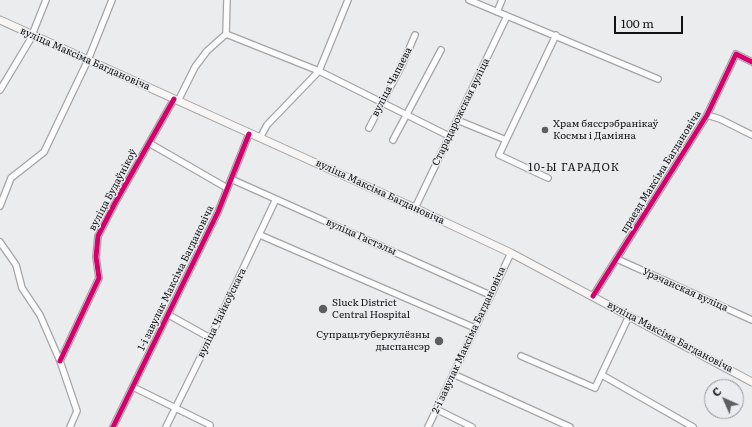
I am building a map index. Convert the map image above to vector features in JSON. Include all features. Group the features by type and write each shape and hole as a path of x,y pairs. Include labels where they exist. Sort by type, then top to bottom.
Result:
{"main road":[{"name":"вуліца Максіма Багдановіча","path":"0,20 249,134 416,208 510,253 594,296 752,382"}],"street":[{"path":"0,90 32,34 46,0"},
{"path":"0,206 11,178 44,152 88,60 112,0"},
{"path":"227,0 226,34 319,71 449,136"},
{"path":"260,138 267,125 319,71 348,0"},
{"path":"469,0 658,78"},
{"path":"497,12 502,0"},
{"name":"Старадарожская вуліца","path":"416,208 507,16"},
{"name":"вуліца Будаўнікоў","path":"60,361 98,278 96,257 98,236 149,143 196,67 207,52 226,34"},
{"name":"вуліца Чапаева","path":"369,128 415,35"},
{"path":"548,178 499,155 556,35"},
{"path":"393,140 441,50"},
{"name":"праезд Максіма Багдановіча","path":"594,296 707,115 736,54 752,62"},
{"path":"707,115 720,119 752,135"},
{"path":"457,120 506,140"},
{"name":"1-і завулак Максіма Багдановіча","path":"113,427 134,387 218,212 249,134"},
{"path":"149,143 228,188"},
{"name":"вуліца Гастэлы","path":"231,178 490,295"},
{"name":"вуліца Чайкоўскага","path":"166,427 260,235 276,199"},
{"path":"260,235 475,328"},
{"path":"0,242 16,265 22,288 40,315 60,361 77,411 70,427"},
{"name":"2-і завулак Максіма Багдановіча","path":"428,427 510,253"},
{"name":"Урэчанская вуліца","path":"618,259 752,320"},
{"path":"169,315 210,338"},
{"path":"521,356 595,388 630,316"},
{"path":"453,374 569,427"},
{"path":"602,375 693,427"},
{"path":"134,387 210,426"},
{"path":"436,409 472,427"}],"cycle path":[{"path":"593,296 707,115 736,54 752,62"},
{"path":"60,361 99,278 96,257 98,236 174,99"},
{"path":"113,427 218,212 249,134"}],"place":[{"name":"Храм бяссрэбранікаў Космы і Даміяна","path":"545,130"},
{"name":"Sluck District Central Hospital","path":"323,309"},
{"name":"Супрацьтуберкулёзны дыспансэр","path":"439,341"}],"district":[{"name":"10-Ы ГАРАДОК","path":"574,168"}]}
